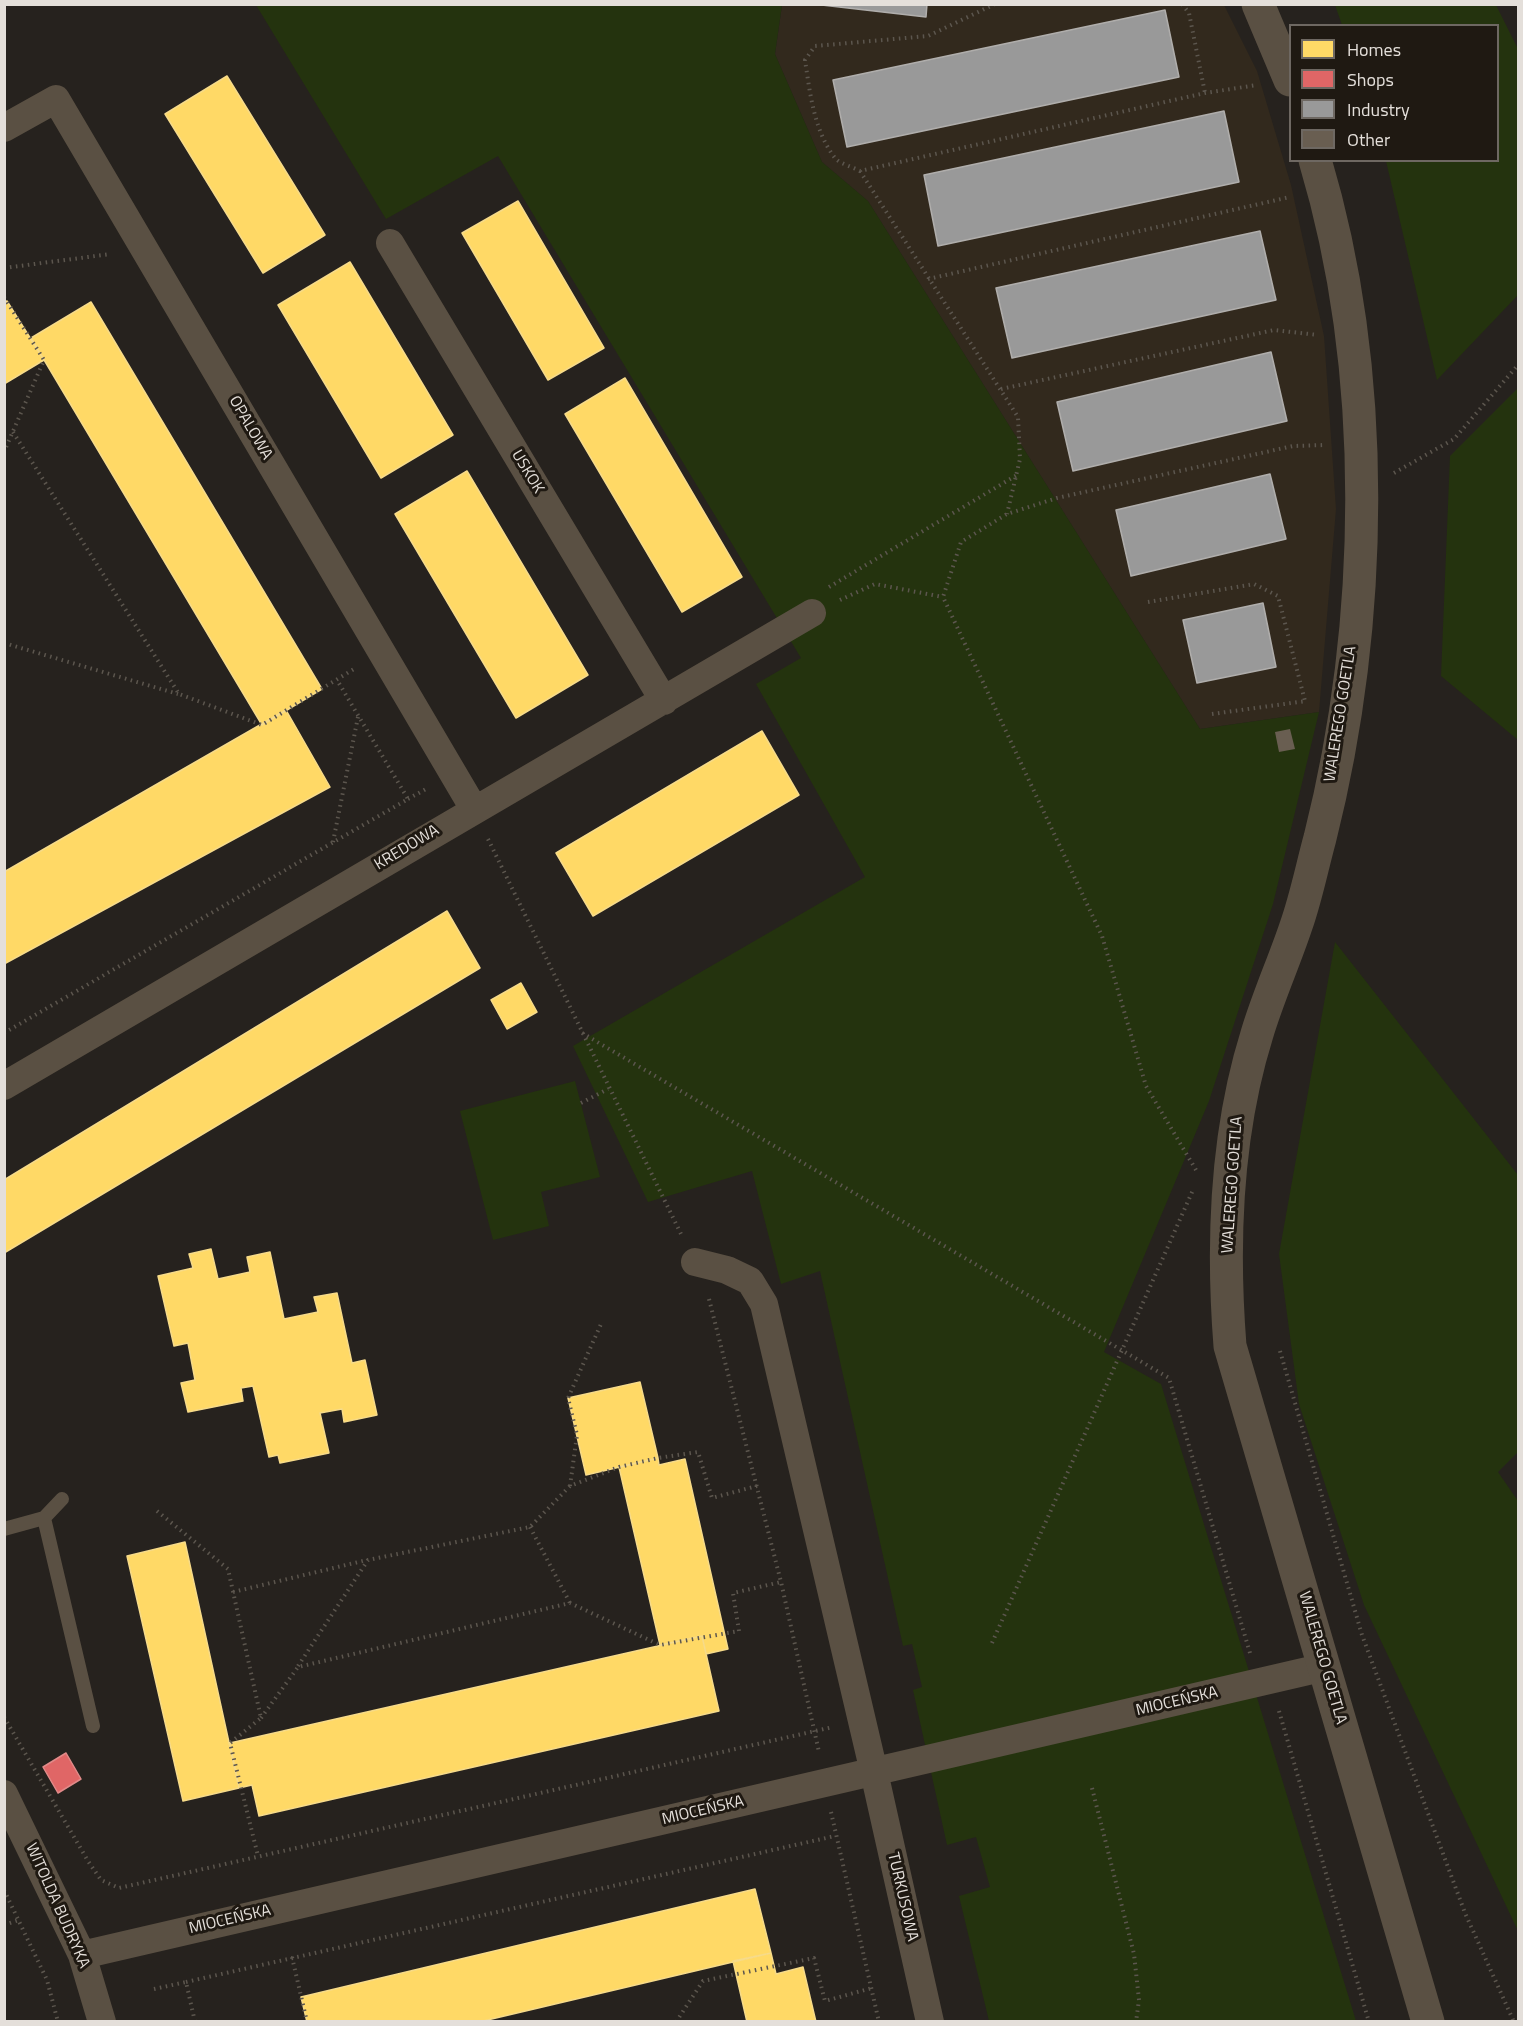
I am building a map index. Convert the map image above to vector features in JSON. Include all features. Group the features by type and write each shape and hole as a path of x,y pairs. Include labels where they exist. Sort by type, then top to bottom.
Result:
{"street":[{"path":"1258,4 1289,75"},
{"name":"OPALOWA","path":"4,129 56,99 474,809"},
{"name":"WALEREGO GOETLA","path":"1319,175 1342,275 1351,332 1360,445 1356,607 1346,709 1321,835 1298,922 1257,1034 1238,1108 1231,1178 1226,1299 1230,1347 1428,2022"},
{"name":"USKOK","path":"390,243 664,701"},
{"name":"KREDOWA","path":"4,1086 812,613"},
{"name":"TURKUSOWA","path":"695,1262 727,1270 750,1281 764,1304 930,2022"},
{"name":"MIOCEŃSKA","path":"82,1955 1325,1667"},
{"name":"WITOLDA BUDRYKA","path":"4,1794 82,1955 102,2022"}],"lane":[{"path":"4,1529 44,1518 62,1499"},
{"path":"44,1518 93,1726"}],"path":[{"path":"995,4 928,36 815,46 805,60 818,126 836,160 860,171 1018,417 1020,459 1007,514"},
{"path":"1182,4 1189,13 1205,93"},
{"path":"860,171 1205,93 1248,88 1289,77"},
{"path":"928,279 1319,175"},
{"path":"4,268 145,249"},
{"path":"4,297 44,360 4,452"},
{"path":"1001,389 1274,330 1316,335 1351,332"},
{"path":"1360,492 1454,440 1518,365"},
{"path":"13,432 179,694"},
{"path":"1199,1175 1146,1086 1102,936 942,597 961,542 1007,514 1057,498 1293,446 1360,445"},
{"path":"812,613 830,585 1017,475"},
{"path":"812,613 875,584 942,597"},
{"path":"1148,602 1254,584 1278,596 1305,701"},
{"path":"4,643 179,694 262,725 382,653"},
{"path":"337,680 408,799"},
{"path":"1212,714 1305,701 1346,709"},
{"path":"333,842 358,716"},
{"path":"4,1033 435,783"},
{"path":"474,809 608,1089 695,1262 715,1314 781,1582 826,1783 835,1836 879,2022"},
{"path":"581,1033 1169,1378 1252,1661"},
{"path":"581,1103 608,1089"},
{"path":"992,1643 1194,1186"},
{"path":"570,1486 577,1435 568,1398 601,1324"},
{"path":"1280,1352 1362,1635 1465,1913 1514,2022"},
{"path":"233,1592 368,1560 530,1527 570,1486 619,1467 658,1458 698,1452 712,1498 757,1486"},
{"path":"157,1511 228,1569 261,1718"},
{"path":"530,1527 570,1603 660,1645 739,1632 733,1593 781,1582"},
{"path":"258,1856 230,1743 261,1718 298,1667 368,1560"},
{"path":"298,1667 570,1603"},
{"path":"1278,1708 1369,2022"},
{"path":"4,1717 88,1861 101,1880 120,1888 814,1731"},
{"path":"1092,1788 1134,1954 1139,2000 1136,2022"},
{"path":"154,1989 835,1836"},
{"path":"4,1890 47,1980 58,2022"},
{"path":"4,1925 19,1920"},
{"path":"292,1957 307,2022"},
{"path":"676,2022 703,1981 814,1958 825,2001 872,1988"},
{"path":"186,1982 195,2022"}],"shaded area":[{"path":"782,5 1224,5 1257,71 1291,185 1324,336 1336,509 1319,712 1200,729 868,201 822,162 775,54"}],"green space":[{"path":"256,5 782,5 775,54 822,162 868,201 1200,729 1319,712 1273,904 1209,1101 1104,1352 1161,1384 1356,2021 989,2021 959,1896 990,1887 976,1837 947,1845 913,1690 922,1687 912,1644 903,1646 820,1271 781,1284 752,1171 648,1202 573,1046 865,877 756,684 801,658 498,156 386,219"},
{"path":"1335,5 1496,5 1518,49 1518,295 1437,380 1386,162 1499,162 1499,24 1342,24"},
{"path":"1518,388 1518,740 1441,676 1450,456"},
{"path":"1335,942 1518,1175 1518,1452 1498,1472 1518,1501 1518,1931 1364,1605 1299,1404 1279,1254"},
{"path":"575,1081 600,1177 541,1192 549,1226 493,1240 460,1111"}],"building: Homes":[{"path":"227,76 325,235 263,273 165,114"},
{"path":"518,201 604,348 548,380 462,233"},
{"path":"350,262 453,435 381,478 278,305"},
{"path":"7,301 44,360 4,384 4,302"},
{"path":"91,302 322,689 262,725 31,338"},
{"path":"625,378 742,577 682,612 565,414"},
{"path":"467,471 588,675 516,718 395,514"},
{"path":"286,710 330,787 4,964 4,872"},
{"path":"762,731 799,795 593,916 556,853"},
{"path":"447,911 480,968 4,1253 4,1180"},
{"path":"521,983 537,1012 507,1029 491,1000"},
{"path":"211,1249 218,1279 250,1272 247,1257 270,1252 284,1319 318,1312 314,1297 337,1293 352,1363 365,1360 377,1415 344,1422 342,1409 320,1413 329,1453 280,1463 278,1455 269,1457 253,1386 241,1388 243,1401 188,1412 181,1383 195,1380 188,1343 174,1346 158,1276 193,1268 189,1254"},
{"path":"640,1382 658,1458 586,1475 568,1398"},
{"path":"658,1458 659,1465 685,1459 728,1649 706,1654 702,1636 660,1645 619,1467"},
{"path":"185,1542 239,1788 183,1801 127,1556"},
{"path":"702,1636 719,1711 259,1816 252,1785 239,1788 230,1743"},
{"path":"755,1889 771,1953 479,2022 307,2022 301,1997"},
{"path":"771,1953 776,1974 803,1967 816,2022 747,2022 733,1961"}],"building: Shops":[{"path":"66,1753 81,1779 58,1793 43,1767"}],"building: Industry":[{"path":"813,4 927,4 926,17"},
{"path":"1165,10 1179,77 847,147 833,80"},
{"path":"1224,111 1239,182 938,246 924,175"},
{"path":"1260,231 1276,300 1012,358 996,288"},
{"path":"1271,352 1287,421 1073,471 1057,402"},
{"path":"1270,474 1286,539 1131,576 1116,510"},
{"path":"1263,603 1276,667 1197,683 1183,620"}],"building: Other":[{"path":"1290,729 1295,749 1279,752 1275,732"}]}
